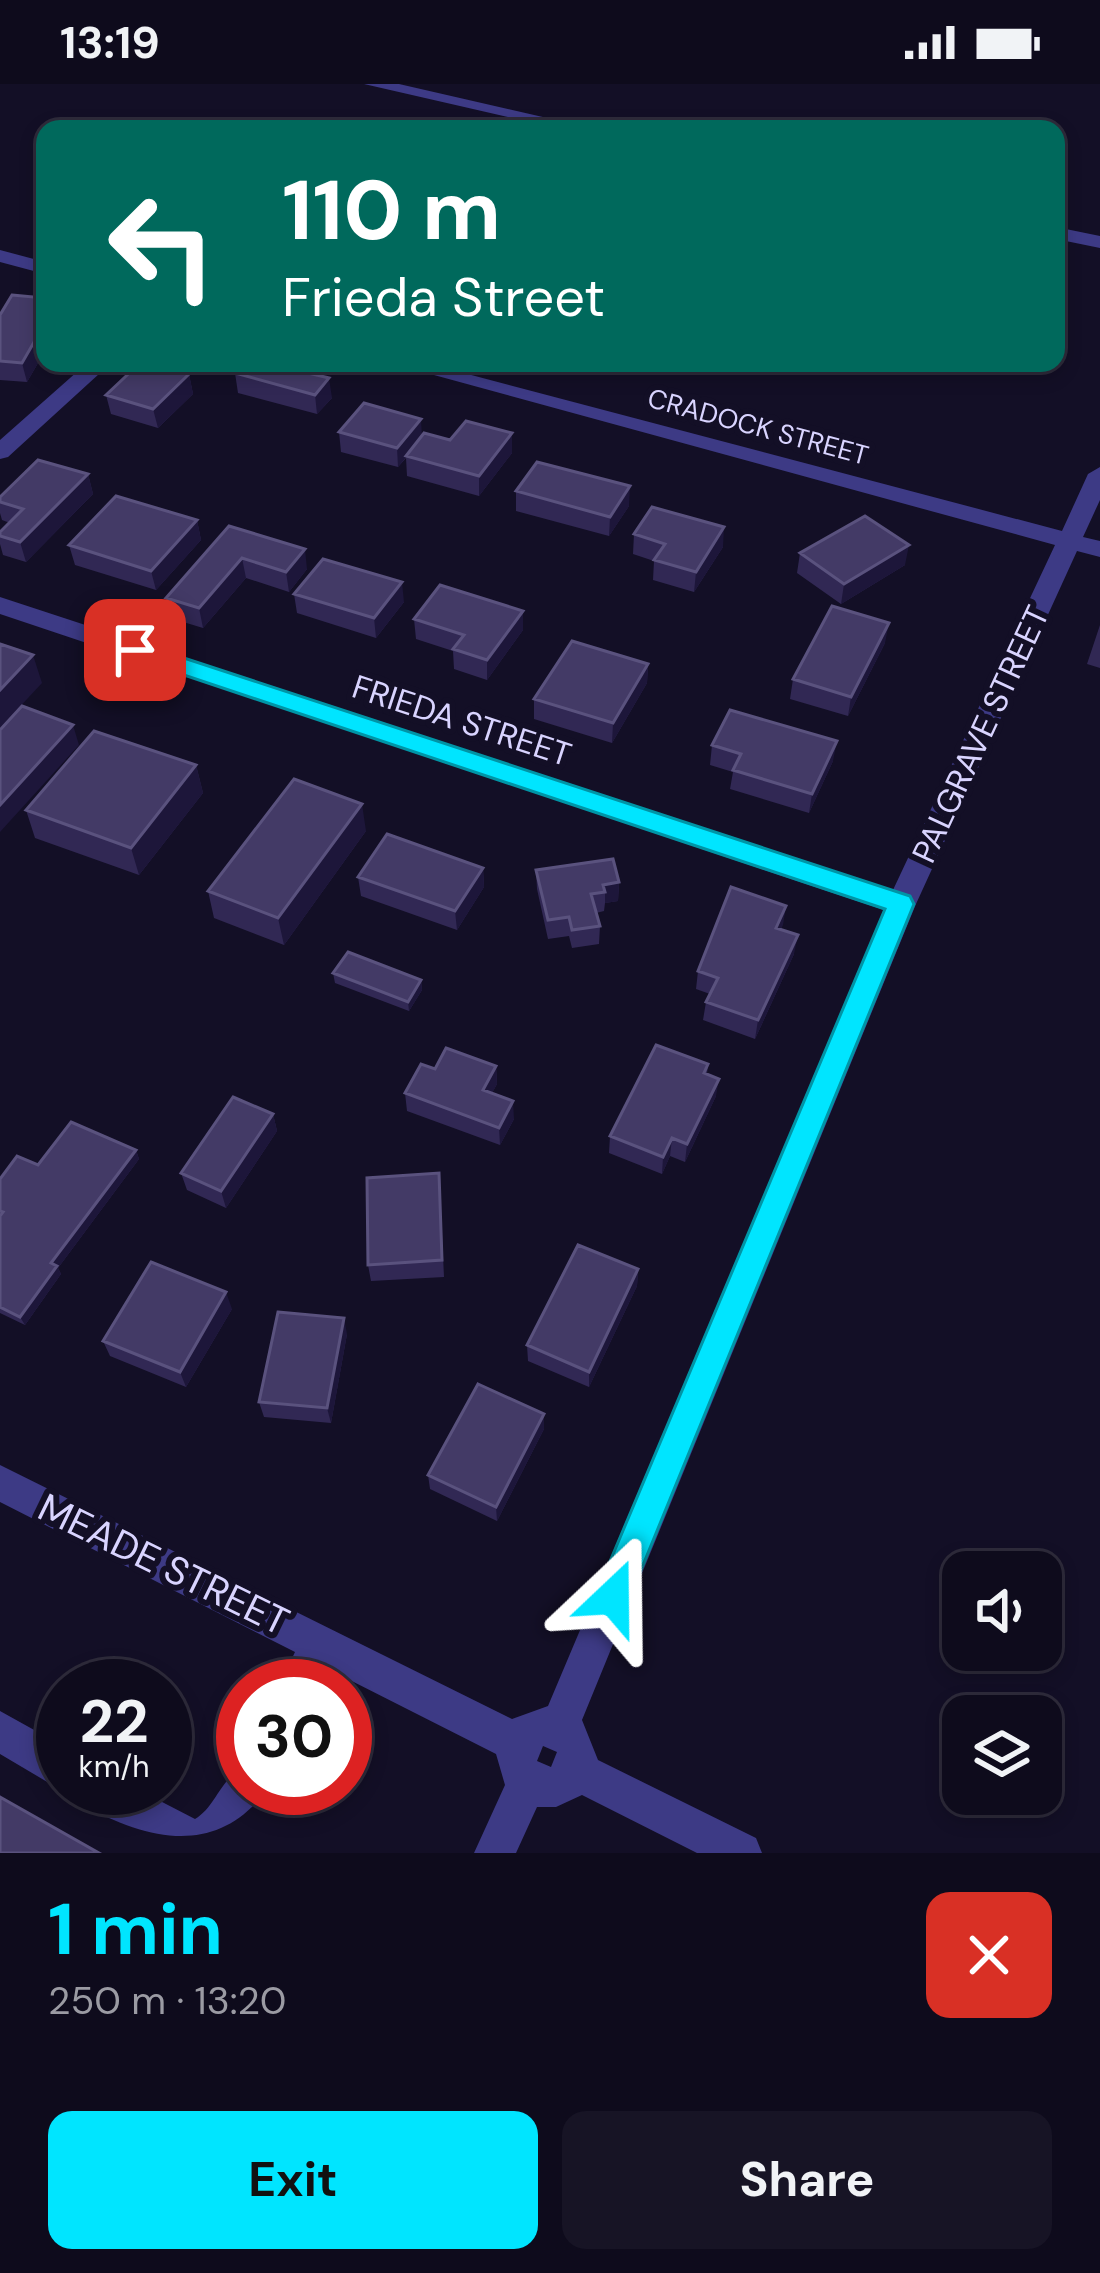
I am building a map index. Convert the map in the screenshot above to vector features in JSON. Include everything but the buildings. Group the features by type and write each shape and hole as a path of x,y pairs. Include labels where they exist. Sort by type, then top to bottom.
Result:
{"street":[{"path":"373,84 543,120"},
{"path":"1065,235 1100,242"},
{"path":"0,256 36,266"},
{"path":"0,452 90,372"},
{"name":"CRADOCK STREET","path":"435,372 1086,545"},
{"name":"PALGRAVE STREET","path":"559,1726 901,904 1086,545 1100,474"},
{"name":"FRIEDA STREET","path":"0,605 901,904"},
{"name":"MEADE STREET","path":"0,1483 321,1642 523,1763"},
{"path":"312,1659 321,1642"},
{"path":"495,1853 523,1763 536,1727 559,1726 575,1745 575,1771 559,1788 542,1789 523,1763"},
{"path":"0,1731 36,1753"},
{"path":"575,1771 741,1853"},
{"path":"142,1815 180,1837 198,1841 220,1829 229,1815"}],"route":[{"path":"135,650 901,904 613,1597"}]}
